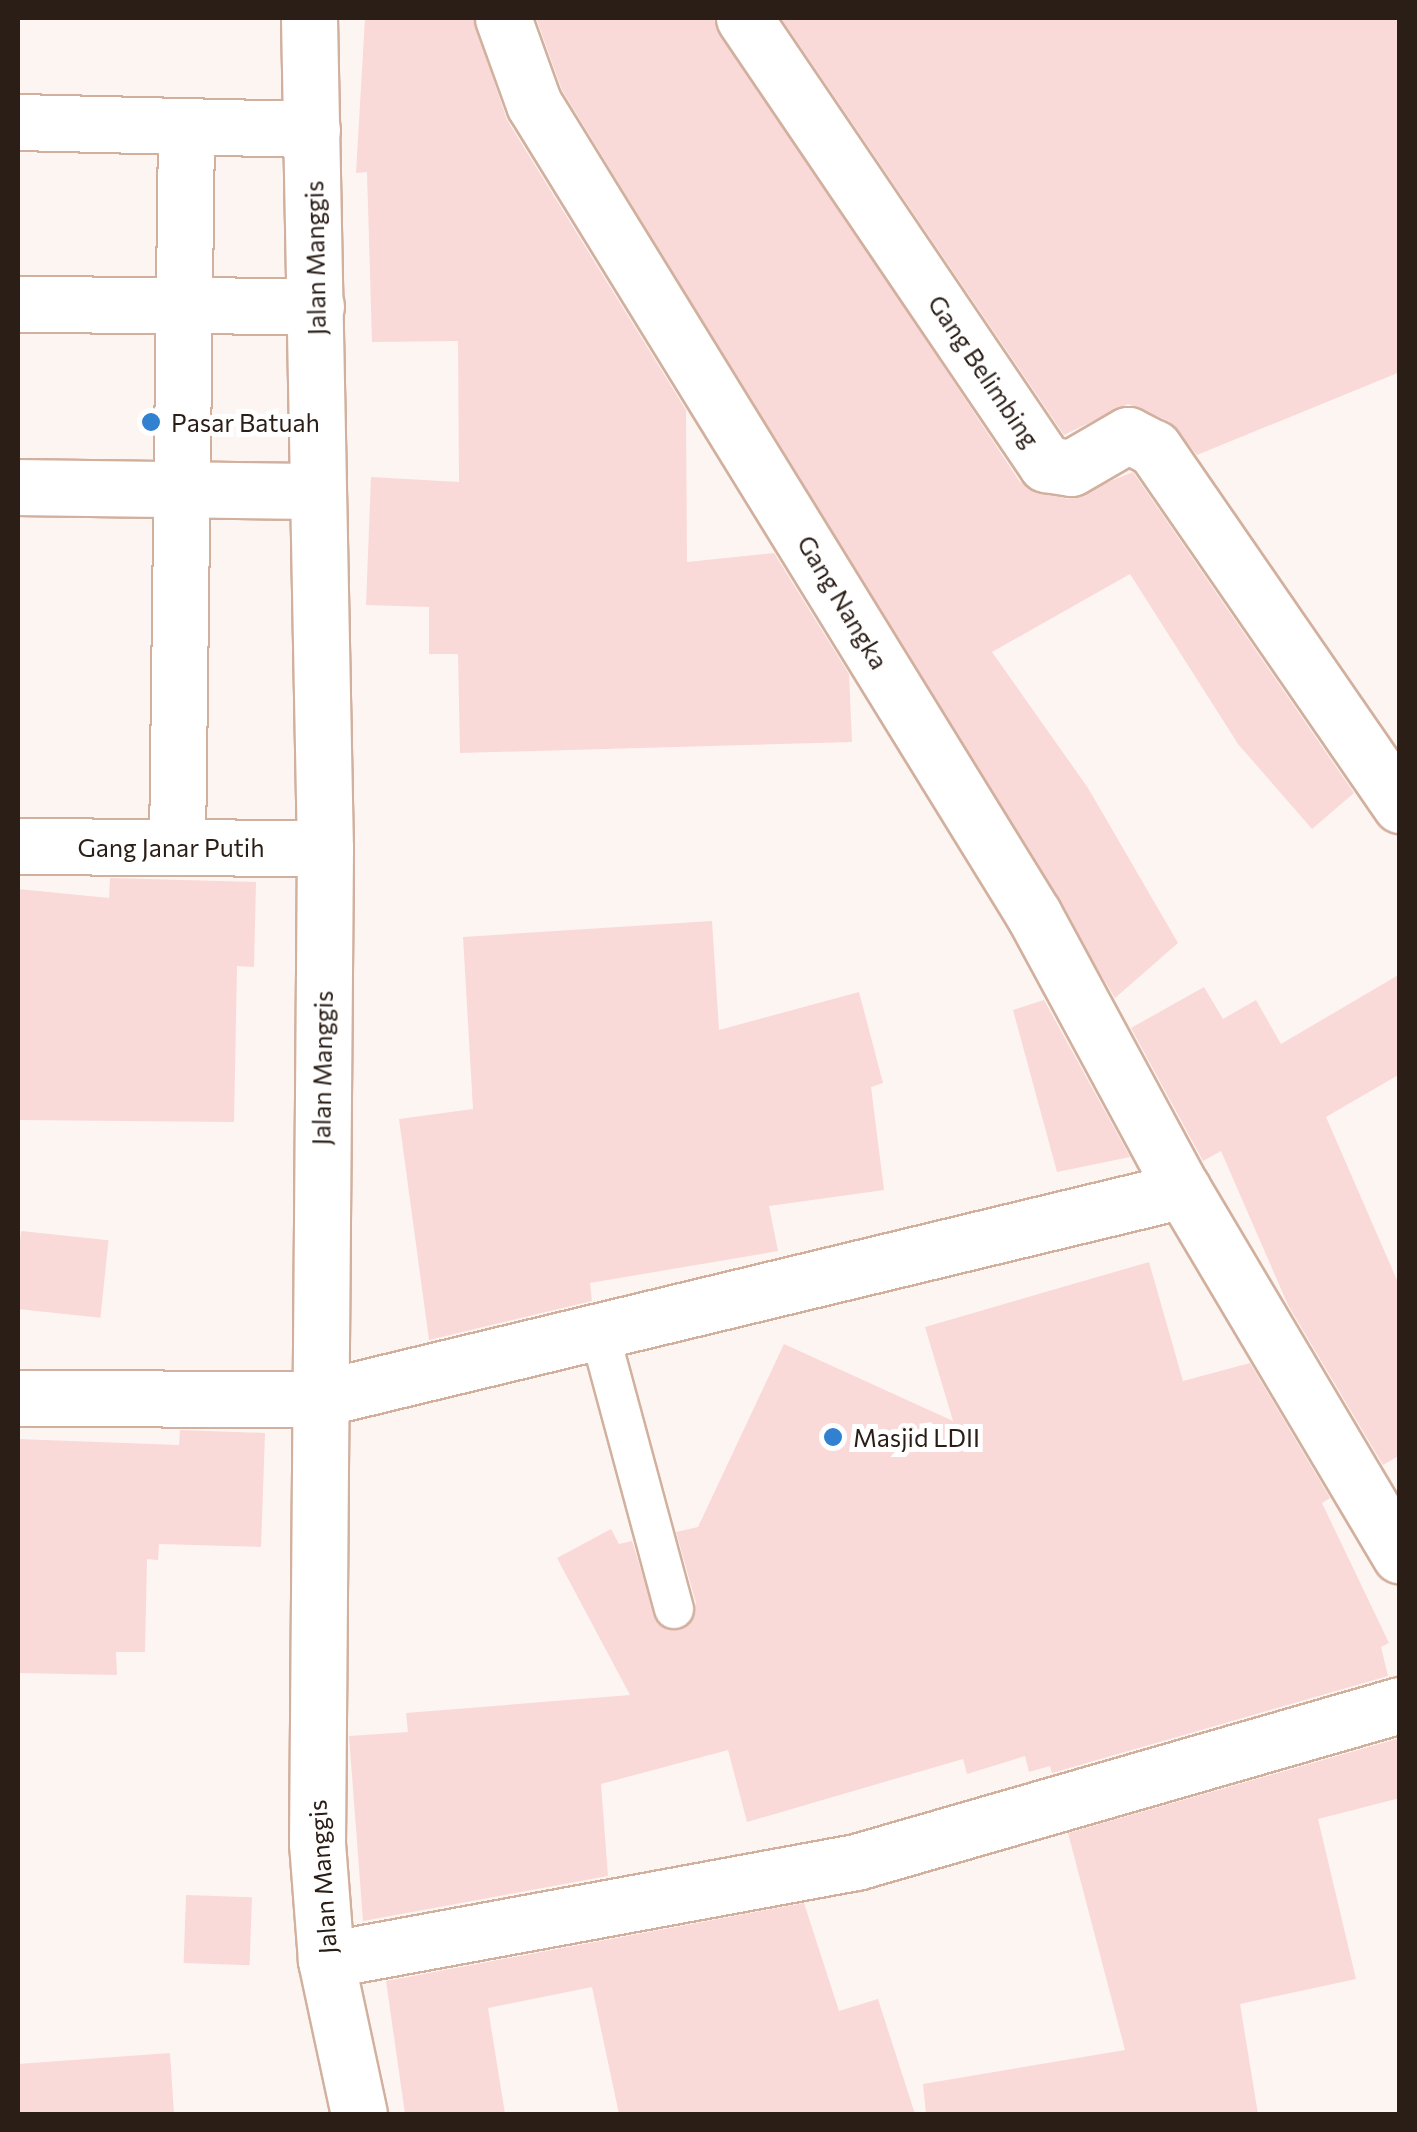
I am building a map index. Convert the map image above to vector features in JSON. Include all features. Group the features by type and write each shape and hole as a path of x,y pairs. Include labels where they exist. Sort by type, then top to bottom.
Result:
{"street":[{"name":"Jalan Manggis","path":"310,18 324,848 316,1843 326,1960 358,2114"},
{"name":"Gang Nangka","path":"503,18 534,104 1034,915 1183,1190 1400,1555"},
{"name":"Gang Belimbing","path":"744,18 1046,464 1071,468 1128,435 1154,448 1400,804"},
{"path":"18,122 312,129"},
{"path":"177,846 186,126"},
{"path":"18,304 316,306"},
{"path":"18,486 318,492"},
{"name":"Gang Janar Putih","path":"18,846 324,848"},
{"path":"18,1398 318,1399 1183,1190"},
{"path":"326,1960 856,1862 1400,1705"}],"lane":[{"path":"599,1331 674,1609"}],"building":[{"path":"365,18 473,18 507,120 686,410 687,562 774,553 849,674 852,742 460,753 458,654 429,654 429,607 366,605 371,477 459,482 458,341 372,342 367,172 356,173"},
{"path":"536,18 713,18 1020,482 1067,499 1133,472 1354,793 1312,829 1238,744 1130,574 992,652 1088,788 1178,943 1115,998 562,90"},
{"path":"781,18 1400,18 1400,372 1197,455 1169,421 1128,404 1064,435"},
{"path":"110,878 256,882 254,967 237,966 234,1122 18,1120 18,889 109,898"},
{"path":"712,921 719,1030 859,992 883,1083 871,1087 884,1190 769,1206 778,1251 590,1283 592,1301 429,1340 399,1119 473,1109 463,937"},
{"path":"1400,974 1400,1074 1326,1117 1400,1287 1400,1455 1383,1465 1288,1305 1221,1151 1203,1161 1131,1028 1204,987 1223,1019 1256,1000 1281,1044"},
{"path":"1044,1000 1130,1157 1057,1172 1013,1010"},
{"path":"21,1231 109,1240 100,1318 18,1309"},
{"path":"1149,1262 1183,1381 1250,1363 1330,1498 1322,1503 1389,1643 1381,1647 1388,1676 1052,1773 1050,1766 1029,1772 1025,1756 967,1774 963,1759 747,1822 728,1750 601,1784 608,1876 363,1921 349,1736 408,1732 406,1713 630,1695 557,1558 611,1529 619,1544 632,1541 658,1624 689,1625 696,1603 676,1532 698,1527 784,1344 953,1421 925,1327"},
{"path":"180,1430 265,1433 261,1547 159,1544 158,1560 147,1559 145,1652 116,1652 117,1675 18,1673 18,1439 179,1445"},
{"path":"1400,1738 1400,1798 1318,1819 1356,1979 1240,2004 1258,2114 926,2114 923,2084 1125,2050 1068,1833"},
{"path":"186,1895 252,1897 250,1965 184,1963"},
{"path":"804,1903 839,2011 878,1999 915,2114 619,2114 592,1987 488,2008 505,2114 405,2114 386,1981"},
{"path":"170,2053 174,2114 18,2114 18,2064"}],"place":[{"name":"Pasar Batuah","path":"151,422"},
{"name":"Masjid LDII","path":"833,1437"}]}
